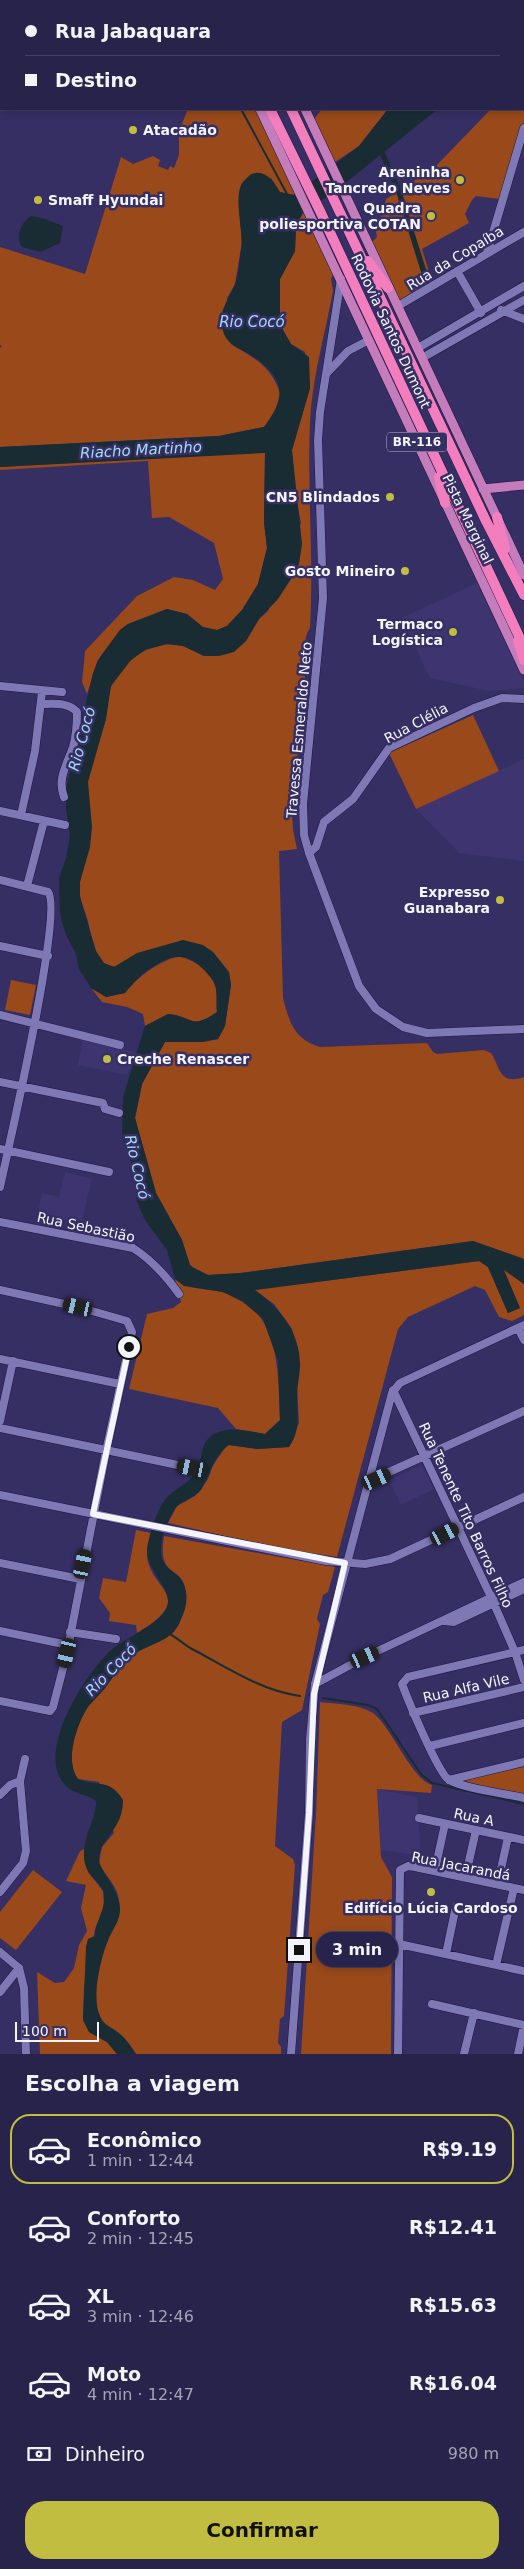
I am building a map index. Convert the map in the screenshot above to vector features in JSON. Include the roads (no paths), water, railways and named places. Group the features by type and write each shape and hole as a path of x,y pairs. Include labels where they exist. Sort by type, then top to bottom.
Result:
{"highway":[{"name":"Rodovia Santos Dumont","path":"269,110 276,123 292,164 320,211 524,647"},
{"name":"Rodovia Santos Dumont","path":"291,110 486,521 510,564 524,595"},
{"path":"354,241 388,288"},
{"path":"435,459 445,503"},
{"path":"497,517 510,564"},
{"path":"511,619 524,660"}],"main road":[{"name":"Pista Marginal","path":"261,110 292,164 310,215 524,670"},
{"name":"Pista Marginal","path":"308,110 388,288 524,575"},
{"path":"483,489 524,486"}],"street":[{"path":"488,253 524,128"},
{"name":"Rua da Copaíba","path":"398,306 524,232"},
{"path":"457,271 481,313"},
{"name":"Travessa Esmeraldo Neto","path":"341,278 320,412 318,440 322,606 302,814 304,835 359,986 382,1015 407,1029 427,1033 524,1029"},
{"path":"418,348 481,313 524,286"},
{"path":"422,358 524,300"},
{"path":"496,303 502,312 524,319"},
{"path":"326,374 348,351 369,340"},
{"path":"0,686 42,692 63,690 61,704"},
{"path":"21,815 35,751 42,692"},
{"name":"Rua Clélia","path":"309,852 316,847 326,820 353,799 389,748 474,708 502,698 524,699"},
{"path":"41,704 71,706 77,712 73,746 60,787 64,797"},
{"path":"0,811 65,826"},
{"path":"28,886 44,821"},
{"path":"0,880 48,892 51,896 51,938 48,956 21,1086 4,1150 0,1187"},
{"path":"0,946 48,956"},
{"path":"0,1015 35,1022 120,1045"},
{"path":"0,1082 103,1103 105,1109 119,1113"},
{"path":"4,1150 109,1172"},
{"name":"Rua Sebastião","path":"0,1222 133,1248 144,1254 171,1282 179,1294"},
{"path":"0,1290 78,1307 127,1321 132,1332 55,1702 50,1711 0,1701"},
{"path":"291,2054 309,1813 310,1739 315,1684 345,1563 394,1390 400,1382 521,1326 524,1340"},
{"path":"0,1359 120,1384"},
{"path":"0,1421 13,1362"},
{"name":"Rua Tenente Tito Barros Filho","path":"394,1390 493,1600 515,1652 524,1680"},
{"path":"368,1482 524,1411"},
{"path":"0,1428 192,1468"},
{"path":"0,1494 177,1531 345,1563 365,1564 390,1559 524,1497"},
{"path":"0,1563 80,1579"},
{"path":"315,1684 365,1657 442,1621 454,1622 524,1582"},
{"path":"493,1600 524,1589"},
{"path":"0,1631 68,1645"},
{"path":"70,1632 116,1639"},
{"path":"524,1650 408,1676 402,1684 413,1713 444,1775 449,1780 458,1784 524,1798"},
{"name":"Rua Alfa Vile","path":"413,1713 524,1687"},
{"path":"430,1746 524,1723"},
{"path":"0,1892 23,1863 26,1852 20,1780 25,1759"},
{"path":"449,1780 524,1762"},
{"path":"0,1796 10,1785 20,1780"},
{"name":"Rua A","path":"418,1818 524,1840"},
{"path":"436,1865 445,1824"},
{"path":"468,1870 476,1830"},
{"path":"499,1878 508,1837"},
{"name":"Rua Jacarandá","path":"399,1944 399,1875 402,1868 415,1867 524,1890"},
{"path":"496,1965 514,1888"},
{"path":"446,1954 456,1906"},
{"path":"398,2054 399,1944 524,1971"},
{"path":"0,1952 19,1968 24,1988 26,2054"},
{"path":"0,1992 19,1968"},
{"path":"432,2004 524,2025 518,2054"},
{"path":"464,2054 474,2013"}],"water":[{"name":"Rio Cocó","path":"387,110 437,110 344,184 342,188 303,211 296,225 295,251 280,279 280,315 283,330 291,344 309,357 310,388 292,450 302,544 299,564 278,599 259,619 246,641 234,652 219,656 204,656 183,646 167,644 145,650 131,660 111,686 106,719 88,782 92,827 90,847 80,882 80,897 96,951 104,963 114,967 137,953 183,940 203,945 213,952 229,972 231,985 225,1026 218,1039 202,1042 165,1042 142,1084 135,1118 156,1193 182,1240 190,1265 208,1275 241,1273 473,1241 524,1259 524,1284 504,1270 520,1308 508,1313 488,1267 479,1261 255,1290 273,1305 287,1322 299,1353 298,1422 293,1441 289,1447 257,1449 229,1445 216,1460 201,1490 174,1510 163,1535 161,1555 164,1563 183,1583 186,1602 183,1615 177,1627 168,1637 130,1657 88,1707 76,1733 72,1753 72,1763 78,1779 113,1788 123,1800 119,1819 103,1845 99,1858 102,1868 117,1894 120,1910 100,1966 96,1999 97,2008 103,2021 122,2036 136,2054 117,2054 107,2042 89,2032 83,2020 86,1947 88,1939 95,1936 104,1894 89,1873 84,1861 86,1839 95,1813 96,1801 71,1790 64,1784 57,1770 56,1753 59,1734 76,1696 98,1664 115,1647 149,1626 163,1614 167,1607 167,1594 148,1559 149,1539 154,1522 165,1500 195,1473 200,1464 202,1451 207,1440 216,1433 229,1430 244,1430 265,1434 280,1420 278,1361 263,1319 243,1302 223,1292 184,1286 175,1279 167,1250 145,1220 137,1202 133,1168 122,1136 123,1097 145,1026 168,1014 196,1022 208,1018 217,1012 216,989 208,974 201,967 191,960 181,957 170,958 160,962 141,976 125,993 106,997 91,988 79,969 76,954 66,935 60,915 59,878 66,858 70,835 66,810 66,789 93,673 98,660 120,630 128,624 167,609 187,614 203,627 217,630 227,626 242,610 258,584 267,548 264,522 265,453 0,467 0,447 219,436 264,427 271,417 279,398 277,381 265,365 231,344 225,336 222,324 224,306 235,284 239,267 242,243 238,200 241,185 251,174 261,173 272,180 280,192 294,195 359,146"},
{"path":"31,216 63,226 60,243 41,252 22,247 19,239 20,230 24,222"}],"waterway":[{"path":"242,110 287,194"},
{"path":"380,148 399,192 427,282"},
{"path":"168,1633 246,1678 272,1689 300,1696"},
{"path":"323,1698 368,1705 377,1709 421,1774 432,1783 524,1804"}],"place":[{"name":"Atacadão","path":"133,130"},
{"name":"Areninha Tancredo Neves","path":"460,180"},
{"name":"Smaff Hyundai","path":"38,200"},
{"name":"Quadra poliesportiva COTAN","path":"431,216"},
{"name":"CN5 Blindados","path":"390,497"},
{"name":"Gosto Mineiro","path":"405,571"},
{"name":"Termaco Logística","path":"453,632"},
{"name":"Expresso Guanabara","path":"500,900"},
{"name":"Creche Renascer","path":"107,1059"},
{"name":"Edifício Lúcia Cardoso","path":"431,1892"}],"water label":[{"name":"Riacho Martinho","path":"141,450"}]}
